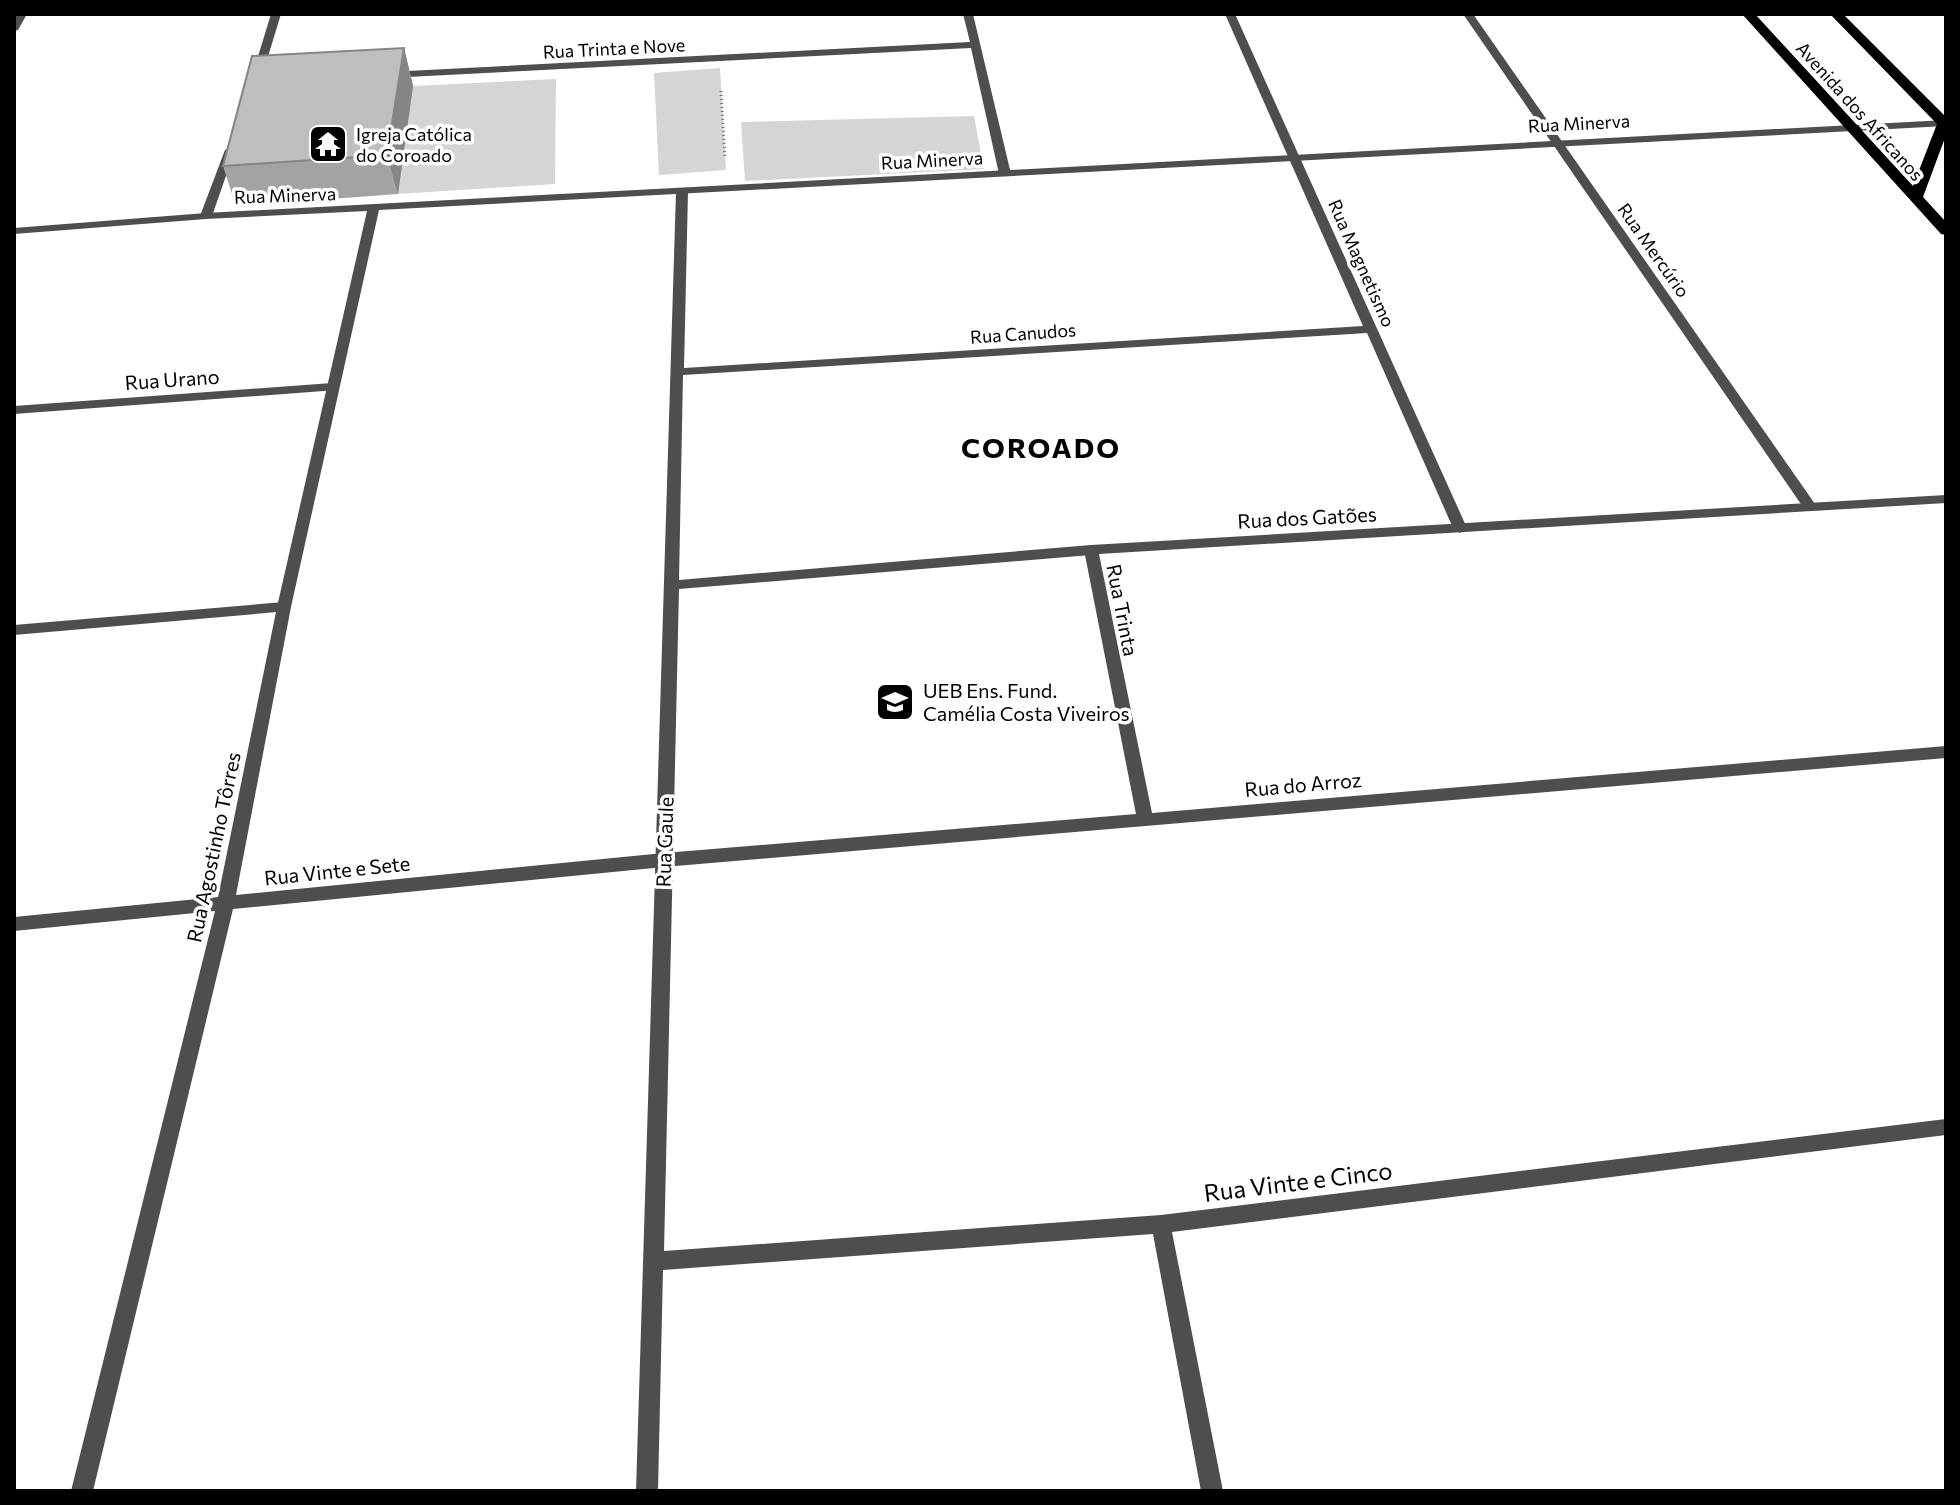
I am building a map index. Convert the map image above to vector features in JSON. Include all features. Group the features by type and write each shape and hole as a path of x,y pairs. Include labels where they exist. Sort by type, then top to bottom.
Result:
{"main road":[{"name":"Avenida dos Africanos","path":"1748,14 1946,231"},
{"path":"1836,14 1945,124 1915,199"}],"street":[{"path":"14,28 22,14"},
{"path":"270,81 255,81 276,14"},
{"path":"968,14 1005,174"},
{"name":"Rua Magnetismo","path":"1230,14 1460,528"},
{"name":"Rua Mercúrio","path":"1468,14 1810,507"},
{"name":"Rua Trinta e Nove","path":"379,76 975,45"},
{"name":"Rua Minerva","path":"14,231 206,216 373,210 1557,142 1945,124"},
{"path":"206,216 233,141"},
{"name":"Rua Gaule","path":"647,1491 682,192"},
{"name":"Rua Agostinho Tôrres","path":"82,1491 226,902 284,607 373,210"},
{"name":"Rua Canudos","path":"677,372 1371,329"},
{"name":"Rua Urano","path":"14,410 332,387"},
{"name":"Rua dos Gatões","path":"672,585 1091,550 1946,499"},
{"name":"Rua Trinta","path":"1091,550 1145,819"},
{"path":"14,630 284,607"},
{"name":"Rua do Arroz","path":"664,860 1946,752"},
{"name":"Rua Vinte e Sete","path":"14,924 664,860"},
{"name":"Rua Vinte e Cinco","path":"653,1261 1161,1224 1946,1127"},
{"path":"1161,1224 1212,1491"}],"path":[{"path":"719,59 728,189"}],"shaded area":[{"path":"720,68 726,170 659,175 654,73"},
{"path":"556,79 555,184 398,194 413,86"},
{"path":"974,116 984,169 745,181 741,122"}],"building":[{"path":"404,48 387,155 223,166 252,56"}],"place":[{"name":"Igreja Católica do Coroado","path":"328,144"},
{"name":"UEB Ens. Fund. Camélia Costa Viveiros","path":"895,702"}],"district":[{"name":"COROADO","path":"1041,447"}]}
